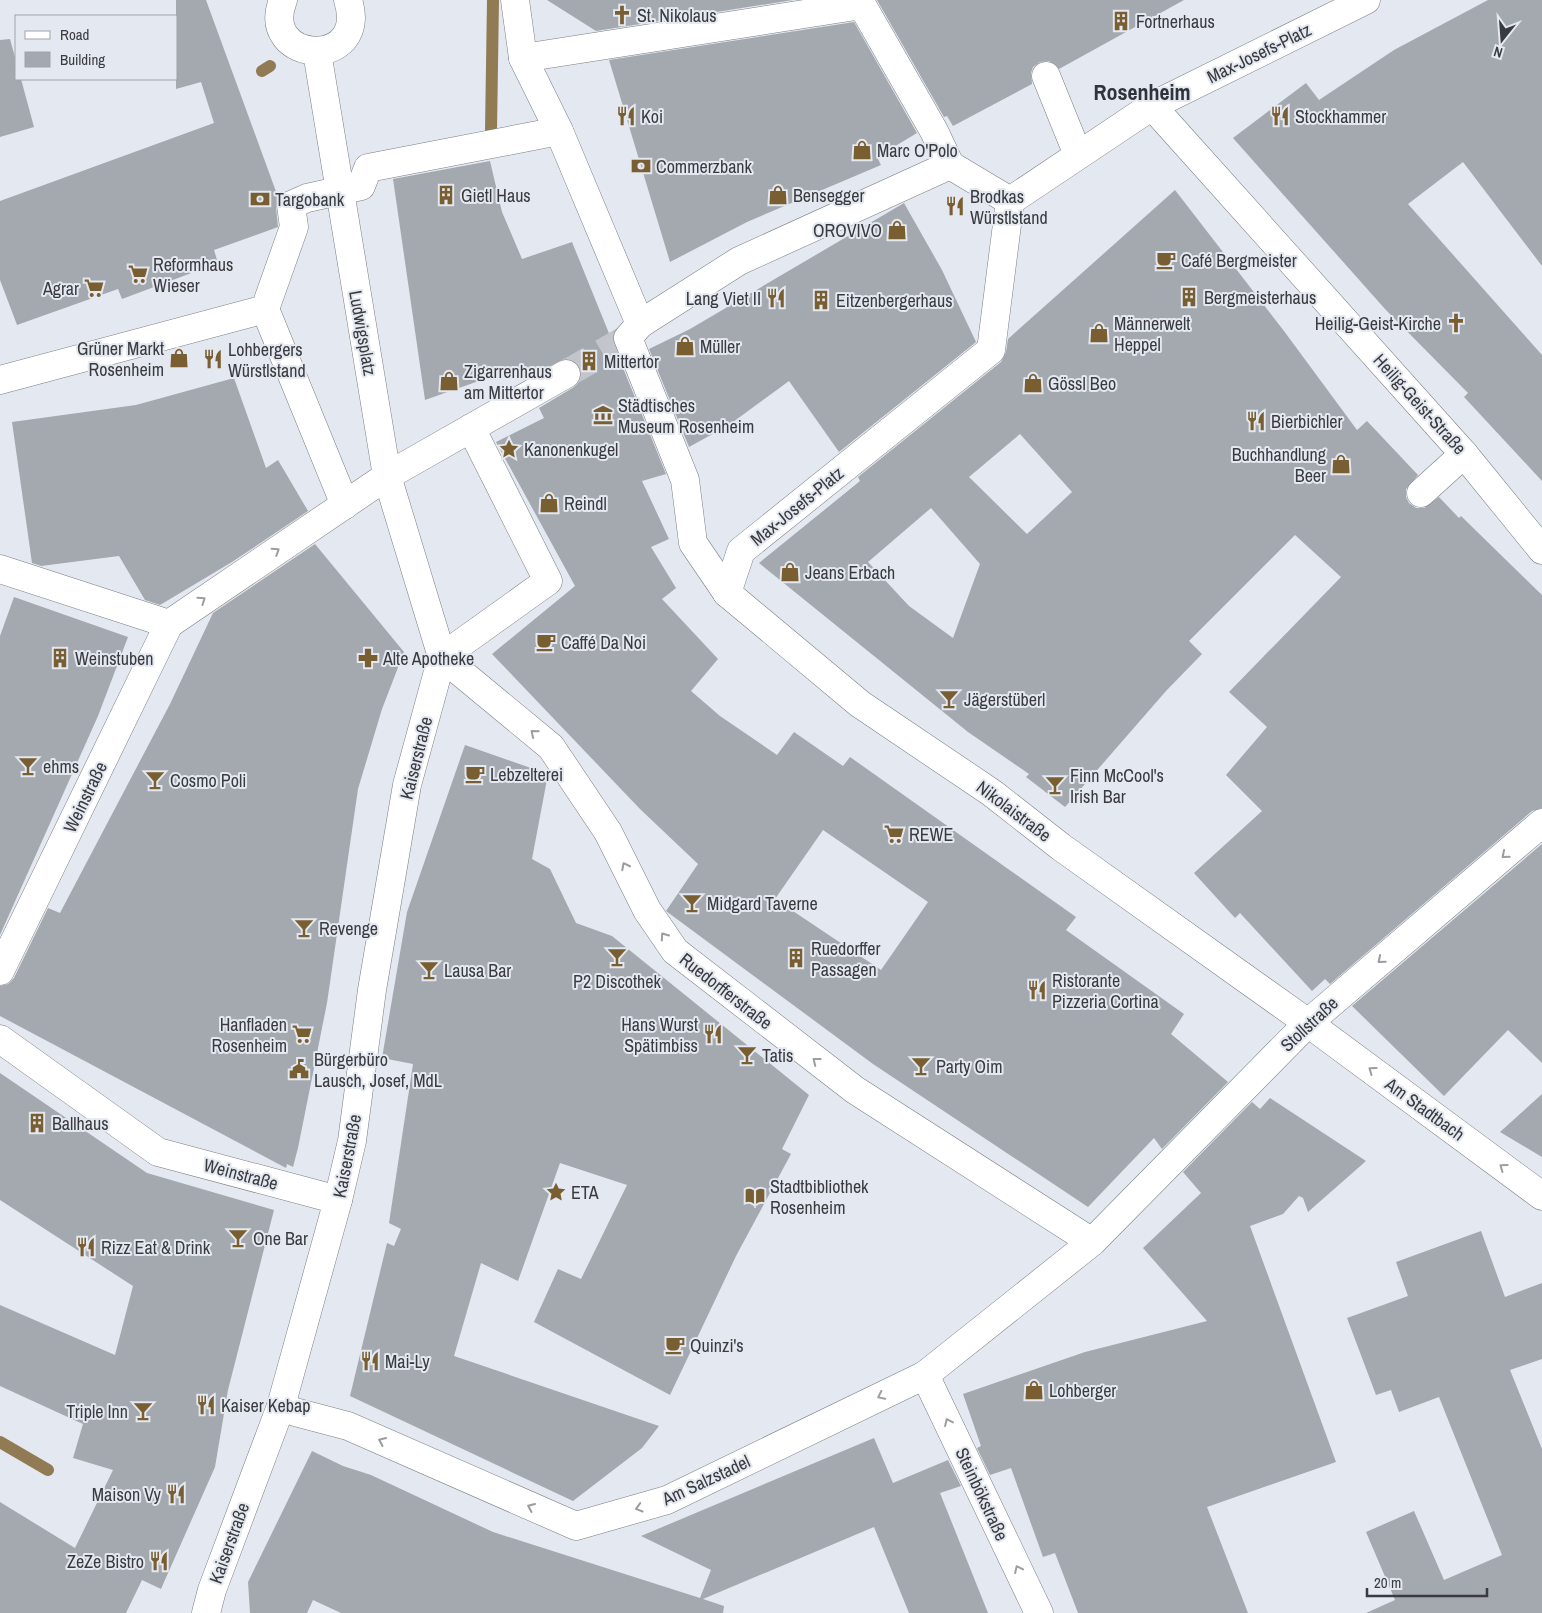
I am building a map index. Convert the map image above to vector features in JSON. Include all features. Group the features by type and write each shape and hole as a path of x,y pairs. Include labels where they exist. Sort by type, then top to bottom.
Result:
{"street":[{"path":"283,0 279,9 279,22 284,34 292,44 304,51 317,52 329,50 347,34 351,22 348,0"},
{"path":"515,0 523,58 559,131 640,324"},
{"name":"Max-Josefs-Platz","path":"727,593 741,551 991,350 1010,201 1152,106 1366,0"},
{"path":"523,58 870,2 950,165 1010,201"},
{"name":"Ludwigsplatz","path":"317,52 338,190 387,476 442,657"},
{"path":"1046,76 1078,155"},
{"name":"Heilig-Geist-Straße","path":"1152,106 1464,454 1542,550"},
{"path":"345,505 265,309 294,227 291,205 307,198 362,186 368,168 559,131"},
{"path":"727,593 694,543 685,480 628,338 640,324 739,261 950,165"},
{"path":"0,380 265,309"},
{"path":"387,476 566,374"},
{"path":"442,657 548,581 471,428"},
{"path":"1421,493 1464,454"},
{"name":"Weinstraße","path":"0,971 170,624 387,476"},
{"path":"0,569 170,624"},
{"name":"Nikolaistraße","path":"727,593 860,704 992,793 1061,847 1308,1023"},
{"name":"Ruedorfferstraße","path":"442,657 551,747 608,832 647,910 675,951 855,1090 1092,1242"},
{"name":"Kaiserstraße","path":"206,1613 212,1590 281,1406 338,1200 352,1141 372,990 407,785 442,657"},
{"name":"Stollstraße","path":"1092,1242 1308,1023 1542,823"},
{"name":"Am Stadtbach","path":"1308,1023 1542,1196"},
{"name":"Weinstraße","path":"0,1040 158,1152 338,1200"},
{"name":"Am Salzstadel","path":"281,1406 348,1426 576,1526 667,1500 925,1375 1092,1242"},
{"name":"Steinbökstraße","path":"925,1375 1039,1613"}],"building":[{"path":"176,0 206,0 278,197 276,207 278,227 214,250 218,263 122,299 118,289 17,325 0,280 0,201 214,123 201,82 176,89 176,80 178,80 178,15 176,15"},
{"name":"St. Nikolaus","path":"547,0 793,0 596,31"},
{"path":"877,0 1184,0 1059,69 1049,61 1040,62 1033,67 1031,73 1032,84 953,126 947,116 944,117"},
{"path":"1488,0 1542,0 1542,266 1463,162 1408,204 1542,355 1542,481 1464,397 1468,393 1385,309 1233,138 1306,83 1319,100 1394,50"},
{"path":"854,22 917,133 877,157 881,165 747,222 670,262 609,60"},
{"path":"10,39 15,57 15,80 21,80 34,127 0,137 0,40"},
{"path":"490,161 502,212 522,259 572,242 666,474 642,481 669,539 651,547 676,588 662,599 718,659 691,691 720,716 777,755 794,732 843,766 850,757 1076,917 1066,930 1184,1014 1171,1034 1228,1082 1162,1149 1154,1138 1088,1207 873,1064 666,911 698,864 640,809 492,654 575,586 496,442 544,418 539,408 574,387 580,381 582,374 580,367 574,361 566,358 523,380 516,368 425,400 393,179","holes":["823,830 928,902 881,970 775,899"]},
{"path":"1175,190 1284,331 1357,430 1367,421 1418,475 1406,489 1406,497 1409,503 1416,508 1424,508 1439,497 1542,595 1542,808 1532,811 1330,984 1325,979 1312,991 1240,913 1235,918 1194,873 1262,811 1226,775 1267,727 1229,692 1341,577 1295,535 1189,641 1202,654 1166,691 1065,807 1026,777 1029,774 968,732 759,563 860,481 858,477 1001,362 1006,352 1008,339","holes":["1020,434 1072,492 1027,534 969,477","931,508 980,564 953,638 909,606 868,562"]},
{"path":"904,203 942,270 976,342 839,452 789,381 729,425 689,447 649,349 690,329"},
{"path":"234,378 266,468 278,460 308,511 232,562 160,605 145,600 119,556 41,566 32,563 12,422 136,405"},
{"path":"315,544 404,652 382,709 358,789 327,1003 298,1148 293,1167 287,1164 286,1168 0,1016 0,986 8,984 14,978 48,908 60,913 170,704 213,613"},
{"path":"14,597 128,637 98,716 0,935 0,636"},
{"path":"465,745 548,774 532,859 550,869 576,923 612,936 809,1095 782,1149 791,1154 736,1256 670,1395 534,1322 558,1269 581,1279 627,1185 560,1163 518,1281 481,1263 454,1356 659,1426 642,1448 573,1501 350,1396 387,1243 394,1246 401,1229 389,1223 413,1064 382,1058 407,912"},
{"path":"1542,844 1542,1063 1508,1030 1444,1096 1352,1006"},
{"path":"0,1073 147,1173 274,1210 228,1390 215,1467 161,1589 142,1580 126,1613 0,1613 0,1502 75,1548 113,1470 73,1458 83,1424 0,1386 0,1305 115,1355 133,1286 0,1200"},
{"path":"1542,1094 1542,1157 1500,1132"},
{"path":"1270,1098 1366,1161 1308,1212 1303,1198 1299,1196 1283,1214 1250,1226 1336,1462 1207,1507 1248,1613 1078,1613 1055,1553 1043,1557 1011,1468 990,1475 977,1448 981,1446 963,1394 1085,1352 1207,1321 1143,1248 1201,1193 1183,1172 1252,1102 1260,1109"},
{"path":"1481,1231 1505,1297 1542,1283 1542,1359 1510,1370 1542,1449 1542,1613 1366,1613 1395,1600 1366,1532 1414,1511 1444,1580 1502,1555 1439,1397 1399,1412 1391,1390 1376,1395 1347,1318 1408,1296 1396,1262"},
{"path":"874,1438 893,1483 948,1460 961,1486 940,1493 988,1613 909,1613 874,1527 703,1599 724,1606 723,1613 341,1613 313,1600 307,1613 250,1613 248,1582 312,1451 343,1466 371,1475 493,1532 700,1598 711,1570 641,1536"}],"waterway":[{"path":"491,131 493,0"},
{"path":"262,71 270,66"},
{"path":"0,1442 48,1470"}],"tunnel":[{"path":"566,374 628,338"}],"place":[{"name":"St. Nikolaus","path":"622,15"},
{"name":"Fortnerhaus","path":"1121,21"},
{"name":"Koi","path":"626,116"},
{"name":"Stockhammer","path":"1280,116"},
{"name":"Marc O'Polo","path":"862,150"},
{"name":"Commerzbank","path":"641,166"},
{"name":"Gietl Haus","path":"446,195"},
{"name":"Bensegger","path":"778,195"},
{"name":"Targobank","path":"260,199"},
{"name":"Brodkas Würstlstand","path":"955,206"},
{"name":"OROVIVO","path":"897,230"},
{"name":"Café Bergmeister","path":"1166,260"},
{"name":"Reformhaus Wieser","path":"138,274"},
{"name":"Agrar","path":"94,288"},
{"name":"Bergmeisterhaus","path":"1189,297"},
{"name":"Lang Viet II","path":"776,298"},
{"name":"Eitzenbergerhaus","path":"821,300"},
{"name":"Heilig-Geist-Kirche","path":"1456,323"},
{"name":"Männerwelt Heppel","path":"1099,333"},
{"name":"Müller","path":"685,346"},
{"name":"Grüner Markt Rosenheim","path":"179,358"},
{"name":"Lohbergers Würstlstand","path":"213,359"},
{"name":"Mittertor","path":"589,361"},
{"name":"Zigarrenhaus am Mittertor","path":"449,381"},
{"name":"Gössl Beo","path":"1033,383"},
{"name":"Städtisches Museum Rosenheim","path":"603,415"},
{"name":"Bierbichler","path":"1256,421"},
{"name":"Kanonenkugel","path":"509,449"},
{"name":"Buchhandlung Beer","path":"1341,464"},
{"name":"Reindl","path":"549,503"},
{"name":"Jeans Erbach","path":"790,572"},
{"name":"Caffé Da Noi","path":"546,642"},
{"name":"Weinstuben","path":"60,658"},
{"name":"Alte Apotheke","path":"368,658"},
{"name":"Jägerstüberl","path":"949,699"},
{"name":"ehms","path":"28,766"},
{"name":"Lebzelterei","path":"475,774"},
{"name":"Cosmo Poli","path":"155,780"},
{"name":"Finn McCool's Irish Bar","path":"1055,785"},
{"name":"REWE","path":"894,834"},
{"name":"Midgard Taverne","path":"692,903"},
{"name":"Revenge","path":"304,928"},
{"name":"P2 Discothek","path":"617,957"},
{"name":"Ruedorffer Passagen","path":"796,958"},
{"name":"Lausa Bar","path":"429,970"},
{"name":"Ristorante Pizzeria Cortina","path":"1037,990"},
{"name":"Hanfladen Rosenheim","path":"302,1034"},
{"name":"Hans Wurst Spätimbiss","path":"713,1034"},
{"name":"Tatis","path":"747,1055"},
{"name":"Party Oim","path":"921,1066"},
{"name":"Bürgerbüro Lausch, Josef, MdL","path":"299,1069"},
{"name":"Ballhaus","path":"37,1123"},
{"name":"ETA","path":"556,1192"},
{"name":"Stadtbibliothek Rosenheim","path":"755,1196"},
{"name":"One Bar","path":"238,1238"},
{"name":"Rizz Eat & Drink","path":"86,1247"},
{"name":"Quinzi's","path":"675,1345"},
{"name":"Mai-Ly","path":"370,1361"},
{"name":"Lohberger","path":"1034,1390"},
{"name":"Kaiser Kebap","path":"206,1405"},
{"name":"Triple Inn","path":"143,1411"},
{"name":"Maison Vy","path":"176,1494"},
{"name":"ZeZe Bistro","path":"159,1561"}],"district":[{"name":"Rosenheim","path":"1142,92"}]}
